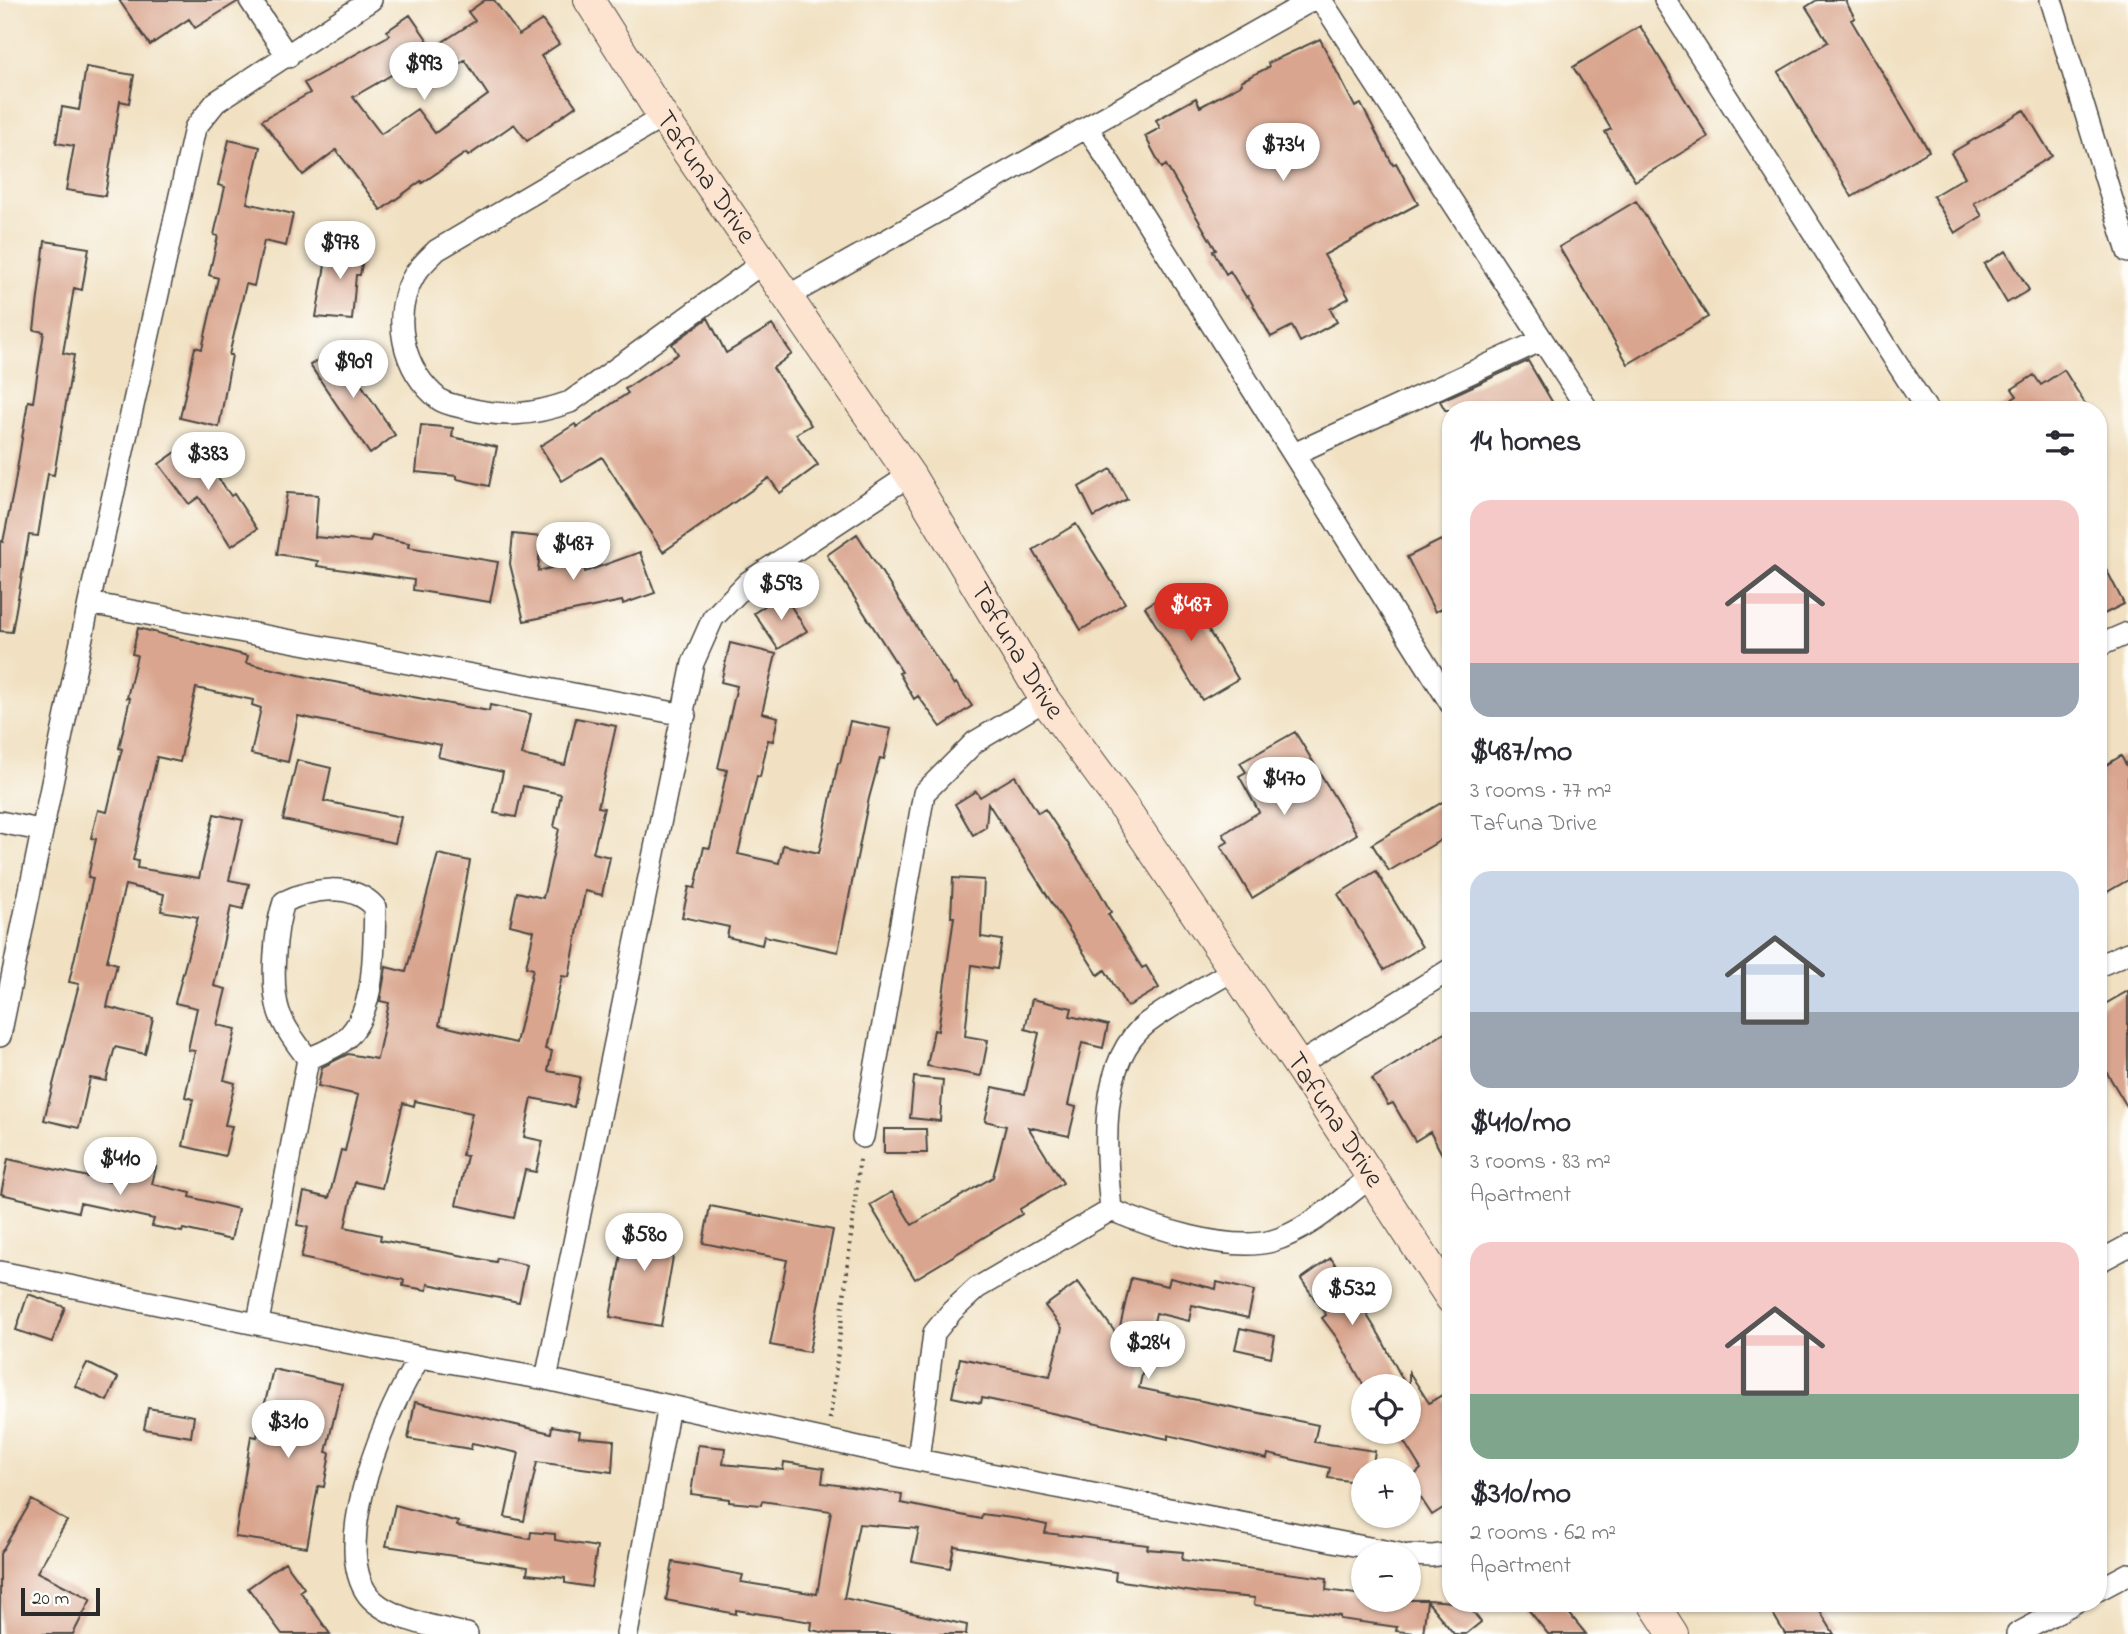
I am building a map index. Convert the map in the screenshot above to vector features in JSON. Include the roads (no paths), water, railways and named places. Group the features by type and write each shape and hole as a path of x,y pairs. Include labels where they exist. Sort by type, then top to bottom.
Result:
{"main road":[{"name":"Tafuna Drive","path":"589,0 663,117 765,261 909,475 1045,700 1123,806 1442,1282"},
{"path":"1659,1612 1673,1634"}],"street":[{"path":"250,0 288,57"},
{"path":"0,1036 40,830 195,128 216,102 371,0"},
{"path":"788,296 1312,0"},
{"path":"1321,0 1582,401"},
{"path":"1665,0 1921,401"},
{"path":"2051,0 2128,252"},
{"path":"663,117 437,250 416,273 404,298 401,335 413,370 441,401 508,416 539,413 570,402 765,261"},
{"path":"1087,127 1442,690"},
{"path":"1294,454 1542,340"},
{"path":"546,1379 685,715 693,663 713,618 748,582 909,475"},
{"path":"89,603 685,715"},
{"path":"2107,642 2128,634"},
{"path":"863,1137 924,793 975,742 1045,700"},
{"path":"0,822 40,830"},
{"path":"258,1322 308,1059 284,1024 278,1009 278,919 284,902 300,894 324,889 367,899 376,907 371,968 362,1018 342,1042 308,1059"},
{"path":"2107,962 2128,953"},
{"path":"1111,1210 1104,1136 1111,1085 1128,1048 1145,1025 1234,970"},
{"path":"1298,1065 1442,975"},
{"path":"1111,1210 1139,1222 1241,1245 1273,1241 1314,1219 1371,1177"},
{"path":"918,1460 934,1333 952,1311 977,1288 1111,1210"},
{"path":"2107,1257 2128,1246"},
{"path":"0,1272 258,1322 420,1357 546,1379 918,1460 1351,1544"},
{"path":"420,1357 388,1413 361,1500 354,1554 360,1582 370,1597 382,1606 422,1625 467,1634"},
{"path":"627,1634 669,1406"},
{"path":"1421,1556 1442,1554"},
{"path":"2107,1585 2128,1574"},
{"path":"2017,1634 2057,1612"}]}
